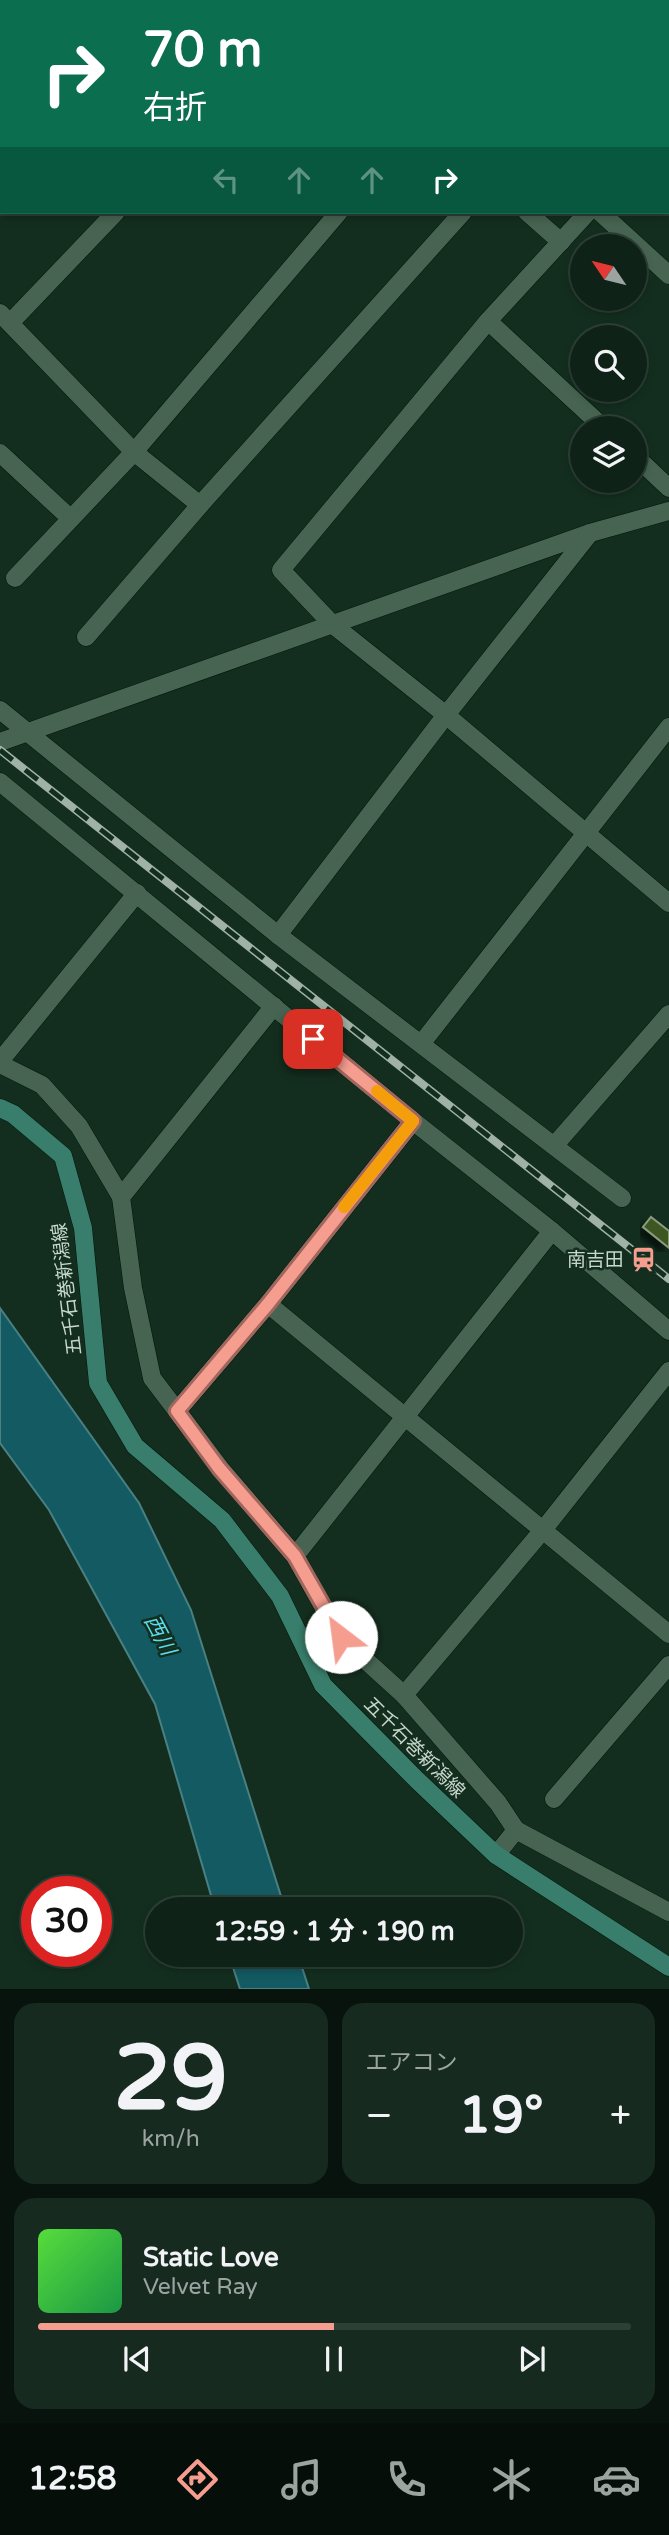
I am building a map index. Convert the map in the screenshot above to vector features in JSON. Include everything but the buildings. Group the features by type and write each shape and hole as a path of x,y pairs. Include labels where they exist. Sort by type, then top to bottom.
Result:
{"main road":[{"name":"五千石巻新潟線","path":"0,1108 13,1114 63,1156 83,1228 98,1383 135,1446 222,1520 280,1596 323,1685 417,1780 496,1855 669,1967"}],"street":[{"path":"114,214 5,318 134,452 200,505"},
{"path":"15,578 134,452 337,214"},
{"path":"86,637 200,505 461,214"},
{"path":"529,214 561,242"},
{"path":"586,214 488,321 281,570 332,624 446,715 669,903"},
{"path":"602,214 669,275"},
{"path":"488,321 591,416"},
{"path":"0,453 71,518"},
{"path":"647,467 669,488"},
{"path":"0,742 590,533 669,511"},
{"path":"278,935 446,715 590,533"},
{"path":"0,710 278,935 622,1198"},
{"path":"421,1044 669,727"},
{"path":"1,784 413,1121 552,1231 669,1331"},
{"path":"136,894 0,1062 42,1085 79,1126 121,1197 133,1288 152,1378 219,1468 295,1556 341,1637 404,1695 498,1803 516,1830 669,1912"},
{"path":"121,1197 274,1006"},
{"path":"554,1146 669,1014"},
{"path":"177,1411 268,1304 413,1121"},
{"path":"295,1556 552,1231"},
{"path":"268,1304 669,1634"},
{"path":"404,1695 542,1530 669,1371"},
{"path":"554,1798 669,1665"},
{"path":"496,1855 516,1830"}],"water":[{"name":"西川","path":"0,1308 139,1503 191,1610 281,1897 211,1897 155,1704 49,1510 0,1443"},
{"path":"233,1967 302,1967 309,1989 240,1989"}],"railway":[{"path":"0,750 669,1279"}],"slow traffic":[{"path":"344,1207 413,1121 377,1091"}],"place":[{"name":"南吉田","path":"644,1259"}],"route":[{"path":"313,1039 413,1121 268,1304 177,1411 219,1468 295,1556 341,1637"}]}
